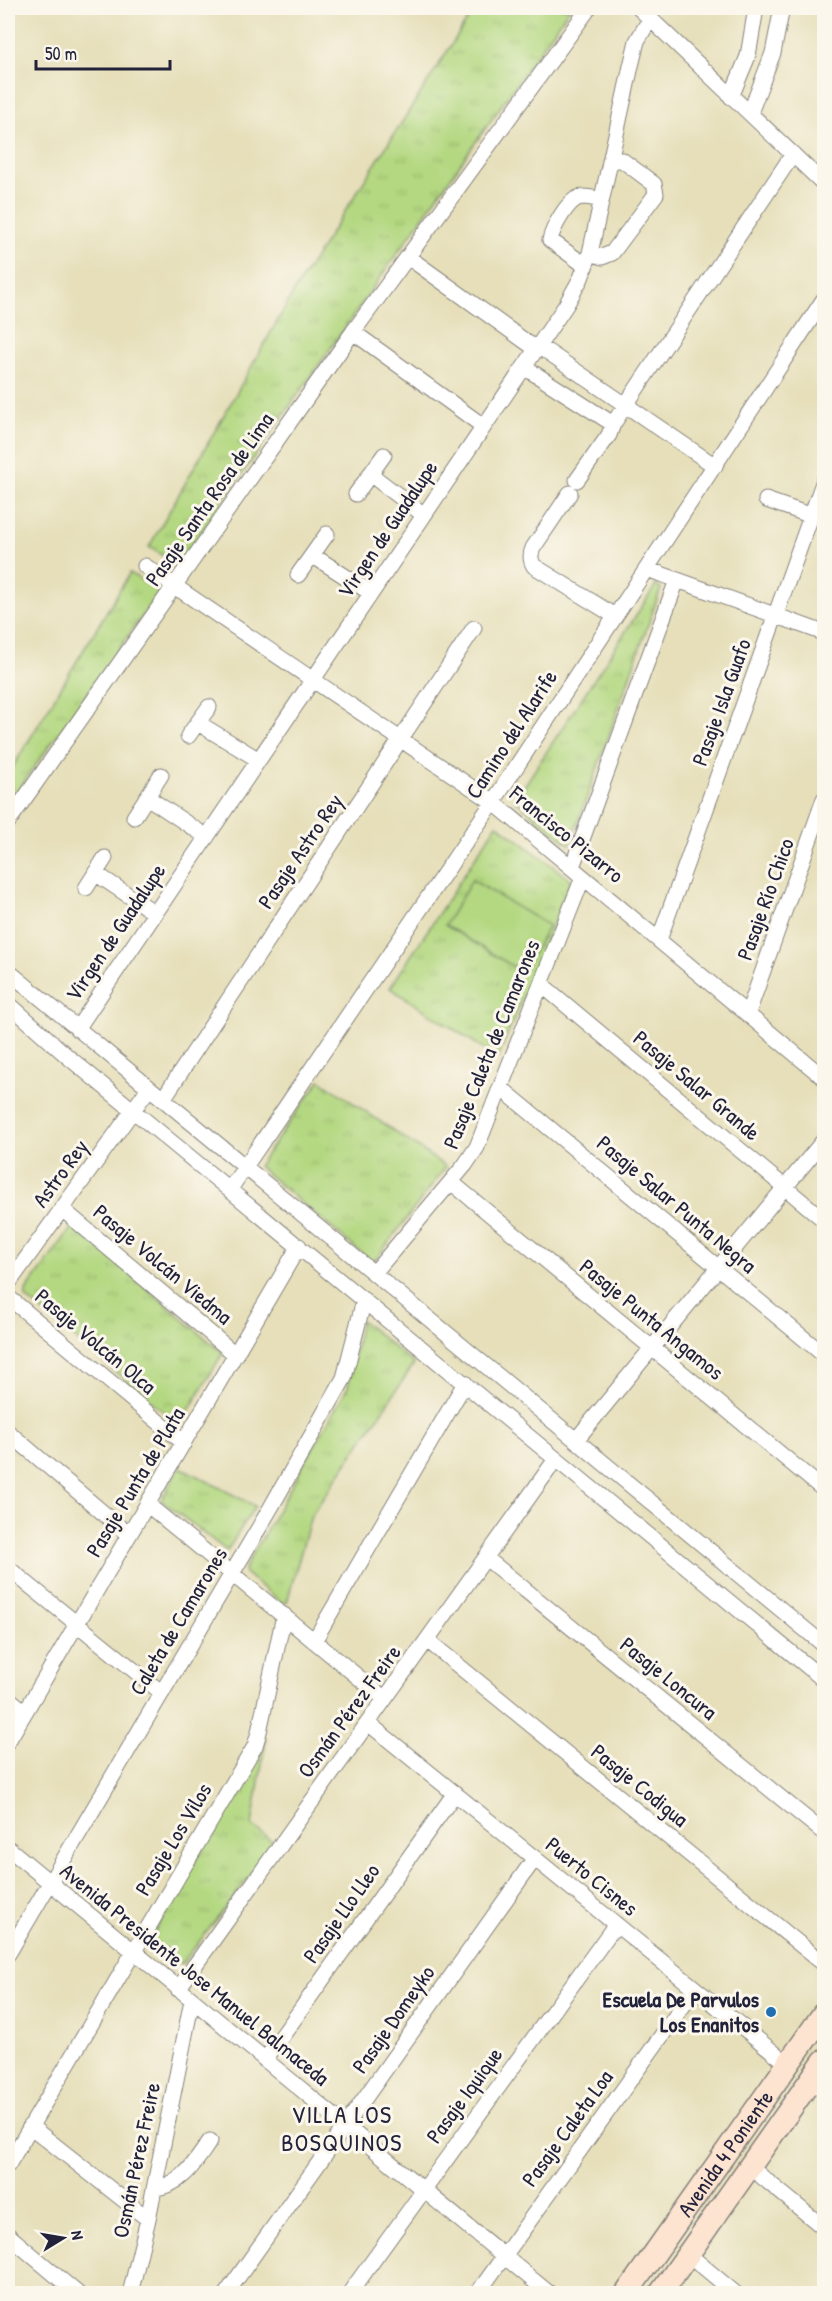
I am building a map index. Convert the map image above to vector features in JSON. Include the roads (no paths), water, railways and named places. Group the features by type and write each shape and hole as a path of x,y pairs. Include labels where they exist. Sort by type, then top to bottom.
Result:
{"street":[{"name":"Pasaje Santa Rosa de Lima","path":"8,822 353,332 589,8"},
{"path":"639,8 825,184"},
{"path":"731,97 748,56 756,8"},
{"path":"750,113 772,53 782,8"},
{"name":"Virgen de Guadalupe","path":"77,1029 566,305 581,278 588,257 637,41 651,19"},
{"path":"615,616 534,566 530,559 533,549 609,435 612,424 627,405 793,154"},
{"path":"602,199 580,197 572,201 553,229 550,240 579,261 612,253 656,194 654,184 621,160 611,159"},
{"path":"408,257 537,348 548,352 715,466"},
{"name":"Camino del Alarife","path":"230,1190 493,802 825,299"},
{"path":"353,332 483,426"},
{"path":"524,367 612,424"},
{"path":"356,494 384,455"},
{"path":"370,474 424,515"},
{"name":"Pasaje Isla Guafo","path":"660,940 825,480"},
{"path":"766,500 812,516"},
{"path":"298,575 327,534"},
{"path":"312,555 371,593"},
{"name":"Francisco Pizarro","path":"145,566 493,802 825,1078"},
{"path":"647,568 825,633"},
{"name":"Pasaje Caleta de Camarones","path":"374,1273 451,1182 477,1147 541,984 677,580"},
{"name":"Pasaje Astro Rey","path":"163,1099 474,628"},
{"path":"188,736 209,707"},
{"path":"198,723 259,760"},
{"path":"134,817 161,775"},
{"path":"147,797 207,837"},
{"name":"Pasaje Río Chico","path":"748,1013 825,799"},
{"path":"86,888 105,858"},
{"path":"95,873 155,913"},
{"path":"8,971 825,1645"},
{"name":"Pasaje Salar Grande","path":"541,984 825,1220"},
{"path":"8,1003 67,1056 825,1680"},
{"name":"Astro Rey","path":"8,1284 149,1088"},
{"name":"Pasaje Salar Punta Negra","path":"501,1088 825,1355"},
{"path":"576,1440 825,1140"},
{"name":"Pasaje Punta Angamos","path":"451,1182 825,1490"},
{"name":"Pasaje Volcán Viedma","path":"62,1209 236,1354"},
{"name":"Pasaje Punta de Plata","path":"8,1740 299,1246"},
{"name":"Pasaje Volcán Olca","path":"8,1297 184,1443"},
{"name":"Caleta de Camarones","path":"8,1954 232,1574 344,1378 364,1300"},
{"path":"315,1641 465,1383"},
{"path":"8,1432 129,1534"},
{"name":"Osmán Pérez Freire","path":"178,1989 556,1459"},
{"path":"148,1505 385,1699"},
{"name":"Pasaje Loncura","path":"486,1558 825,1833"},
{"path":"8,1568 162,1693"},
{"name":"Pasaje Los Vilos","path":"8,2165 132,1951 255,1746 284,1615"},
{"name":"Pasaje Codigua","path":"427,1640 825,1964"},
{"path":"8,1698 25,1712"},
{"name":"Puerto Cisnes","path":"368,1722 788,2064"},
{"name":"Pasaje Llo Lleo","path":"265,2060 454,1793"},
{"name":"Avenida Presidente Jose Manuel Balmaceda","path":"8,1848 550,2294"},
{"name":"Pasaje Domeyko","path":"226,2294 535,1858"},
{"name":"Pasaje Iquique","path":"349,2294 616,1924"},
{"name":"Pasaje Caleta Loa","path":"477,2294 695,1989"},
{"name":"Osmán Pérez Freire","path":"130,2294 155,2188 192,2000"},
{"name":"Avenida 4 Poniente","path":"626,2294 825,2013"},
{"name":"Avenida 4 Poniente","path":"660,2294 750,2167 818,2085 825,2061"},
{"path":"30,2126 148,2219"},
{"path":"155,2188 179,2180 187,2173 210,2140"},
{"path":"750,2167 825,2228"},
{"path":"8,2235 78,2294"},
{"path":"688,2254 736,2294"}],"place":[{"name":"Escuela De Parvulos Los Enanitos","path":"771,2012"}],"district":[{"name":"VILLA LOS BOSQUINOS","path":"342,2129"}]}
